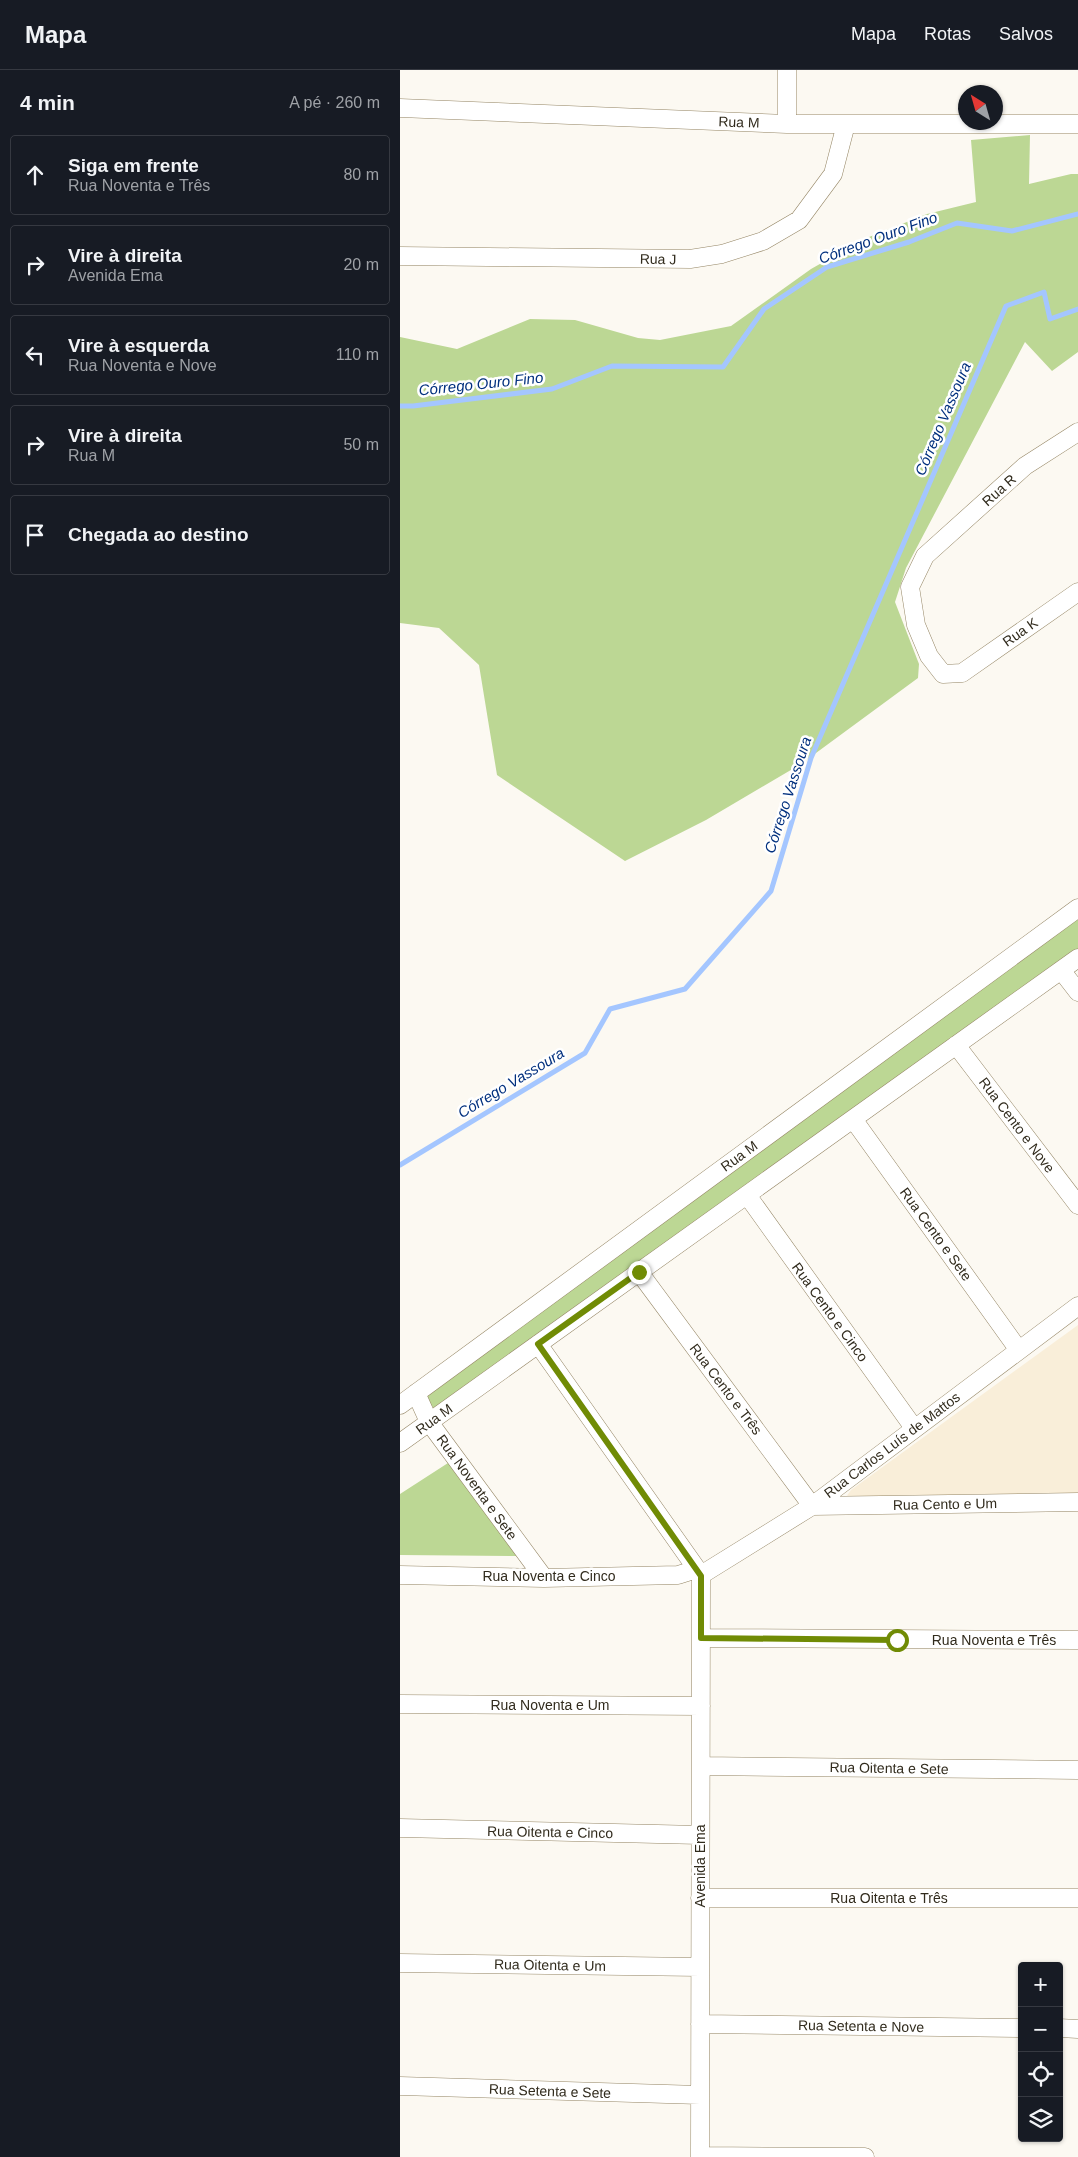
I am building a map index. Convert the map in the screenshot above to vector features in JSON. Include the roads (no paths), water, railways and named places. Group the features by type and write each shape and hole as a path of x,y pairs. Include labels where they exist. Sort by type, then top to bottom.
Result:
{"street":[{"path":"787,70 787,124"},
{"name":"Rua M","path":"400,108 787,124 1078,124"},
{"name":"Rua J","path":"400,256 690,259 722,254 763,241 799,220 833,174 846,124"},
{"name":"Rua R","path":"962,673 943,674 929,656 916,625 910,587 925,556 1025,466 1078,432"},
{"name":"Rua K","path":"962,673 1078,592"},
{"name":"Rua M","path":"400,1405 1078,908"},
{"name":"Rua M","path":"400,1443 1078,958"},
{"path":"1061,970 1078,992"},
{"name":"Rua Cento e Nove","path":"956,1045 1078,1205"},
{"name":"Rua Cento e Sete","path":"853,1119 1018,1349"},
{"name":"Rua Cento e Cinco","path":"747,1195 914,1428"},
{"name":"Rua Cento e Três","path":"639,1272 812,1506"},
{"name":"Rua Carlos Luís de Mattos","path":"699,1572 812,1506 1018,1349 1078,1306"},
{"path":"538,1344 699,1572"},
{"name":"Rua Noventa e Sete","path":"416,1393 430,1422 544,1578"},
{"name":"Rua Cento e Um","path":"812,1506 1078,1502"},
{"name":"Rua Noventa e Cinco","path":"400,1575 544,1578 678,1575 699,1572"},
{"name":"Avenida Ema","path":"699,1572 701,1638 700,2156"},
{"name":"Rua Noventa e Três","path":"701,1638 1078,1640"},
{"name":"Rua Noventa e Um","path":"400,1704 701,1706"},
{"name":"Rua Oitenta e Sete","path":"701,1766 1078,1770"},
{"name":"Rua Oitenta e Cinco","path":"400,1828 700,1835"},
{"name":"Rua Oitenta e Três","path":"700,1898 1078,1898"},
{"name":"Rua Oitenta e Um","path":"400,1963 700,1967"},
{"name":"Rua Setenta e Nove","path":"700,2024 1018,2028"},
{"path":"1063,2028 1078,2029"},
{"name":"Rua Setenta e Sete","path":"400,2086 700,2096"},
{"path":"700,2156 865,2157"}],"waterway":[{"name":"Córrego Ouro Fino","path":"400,406 552,389 612,366 723,367 764,309 827,267 909,242 957,223 1012,231 1078,214"},
{"name":"Córrego Vassoura","path":"400,1165 585,1053 610,1009 685,989 771,891 811,758 1006,306 1044,292 1050,319 1078,309"}]}
